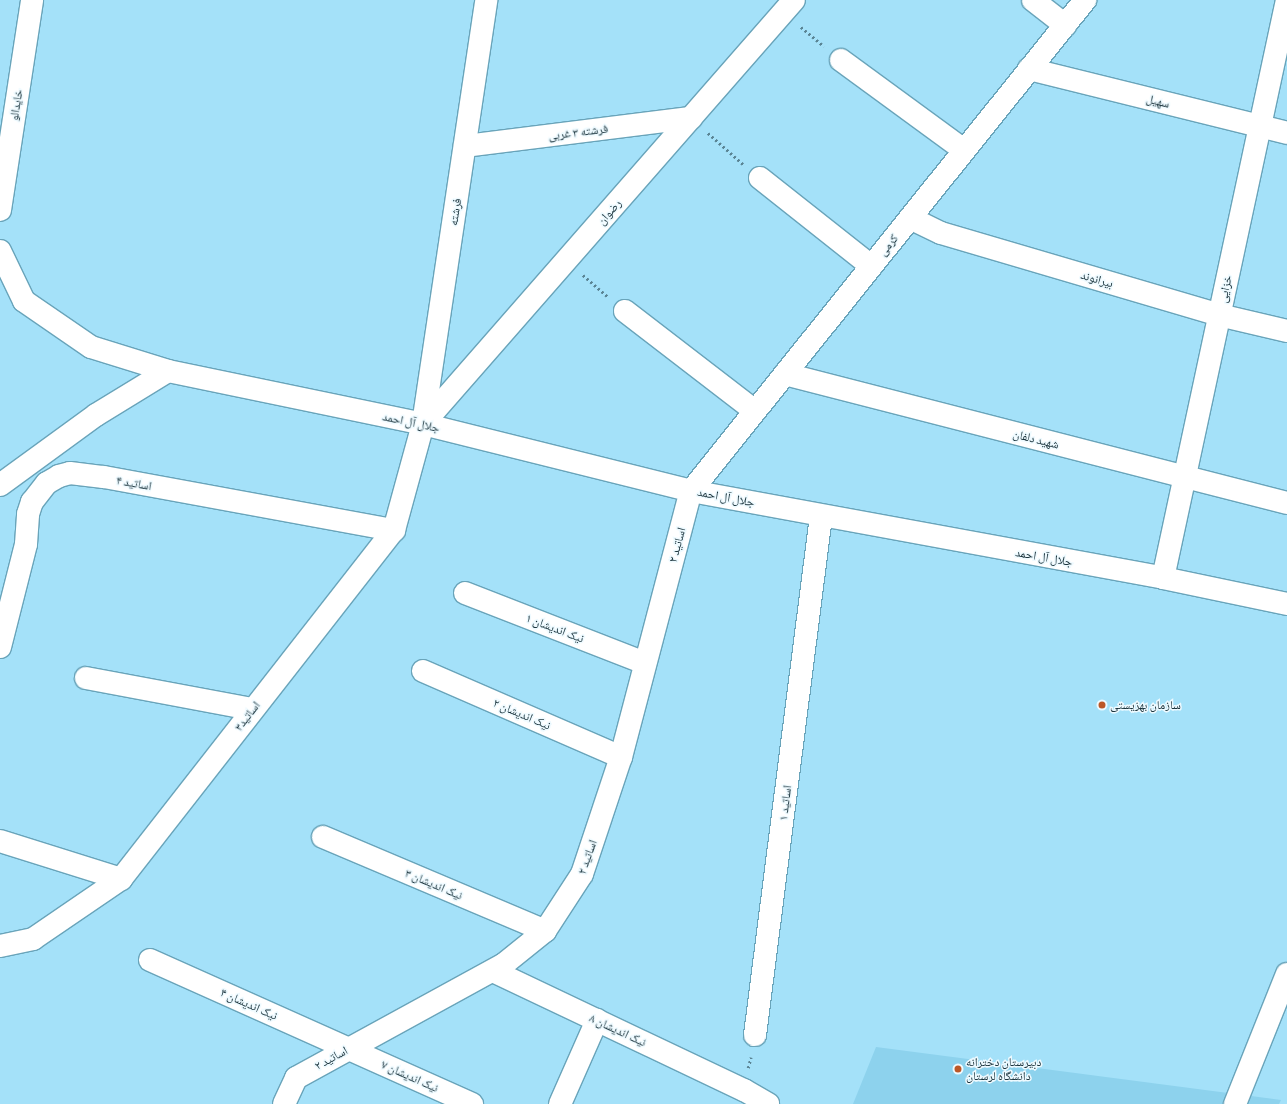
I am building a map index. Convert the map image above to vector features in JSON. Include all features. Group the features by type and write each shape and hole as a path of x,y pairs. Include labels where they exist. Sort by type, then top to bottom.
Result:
{"street":[{"name":"خایدالو","path":"0,210 8,95 32,0"},
{"name":"فرشته","path":"423,424 486,0"},
{"path":"1033,0 1065,25"},
{"name":"کرمی","path":"691,491 1085,0"},
{"name":"خزایی","path":"1163,578 1261,127 1287,0"},
{"name":"رضوان","path":"423,424 789,6"},
{"path":"841,60 964,150"},
{"name":"سهیل","path":"1029,69 1287,134"},
{"name":"فرشته ۳ غربی","path":"465,146 691,118"},
{"path":"760,178 871,266"},
{"name":"بیرانوند","path":"910,218 941,233 1220,315 1287,331"},
{"name":"جلال آل احمد","path":"0,251 24,301 91,347 168,371 423,424 691,491 1163,578 1287,604"},
{"path":"625,311 755,411"},
{"path":"0,485 96,415 168,371"},
{"name":"شهید دلفان","path":"785,374 1287,503"},
{"name":"اساتید۳","path":"0,946 33,938 120,878 394,530 423,424"},
{"name":"اساتید ۴","path":"0,647 26,544 28,514 32,502 47,482 59,476 70,473 104,477 394,530"},
{"name":"اساتید ۲","path":"284,1104 296,1078 492,971 545,931 582,874 621,756 691,491"},
{"name":"اساتید ۱","path":"755,1035 821,516"},
{"name":"نیک اندیشان ۱","path":"465,593 645,663"},
{"name":"نیک اندیشان ۲","path":"423,672 621,756"},
{"path":"86,678 252,710"},
{"name":"نیک اندیشان ۳","path":"323,837 545,931"},
{"path":"0,842 120,878"},
{"name":"نیک اندیشان ۴","path":"150,960 348,1049"},
{"name":"نیک اندیشان ۸","path":"492,971 744,1090 768,1104"},
{"path":"1234,1104 1287,974"},
{"path":"560,1104 598,1020"},
{"name":"نیک اندیشان ۷","path":"348,1049 472,1104"}],"path":[{"path":"789,6 841,60"},
{"path":"691,118 760,178"},
{"path":"566,260 625,311"},
{"path":"744,1090 755,1035"}],"shaded area":[{"name":"دبیرستان دخترانه دانشگاه لرستان","path":"876,1047 1281,1100 1279,1104 853,1104"}],"place":[{"name":"سازمان بهزیستی","path":"1102,705"},
{"name":"دبیرستان دخترانه دانشگاه لرستان","path":"958,1069"}]}
